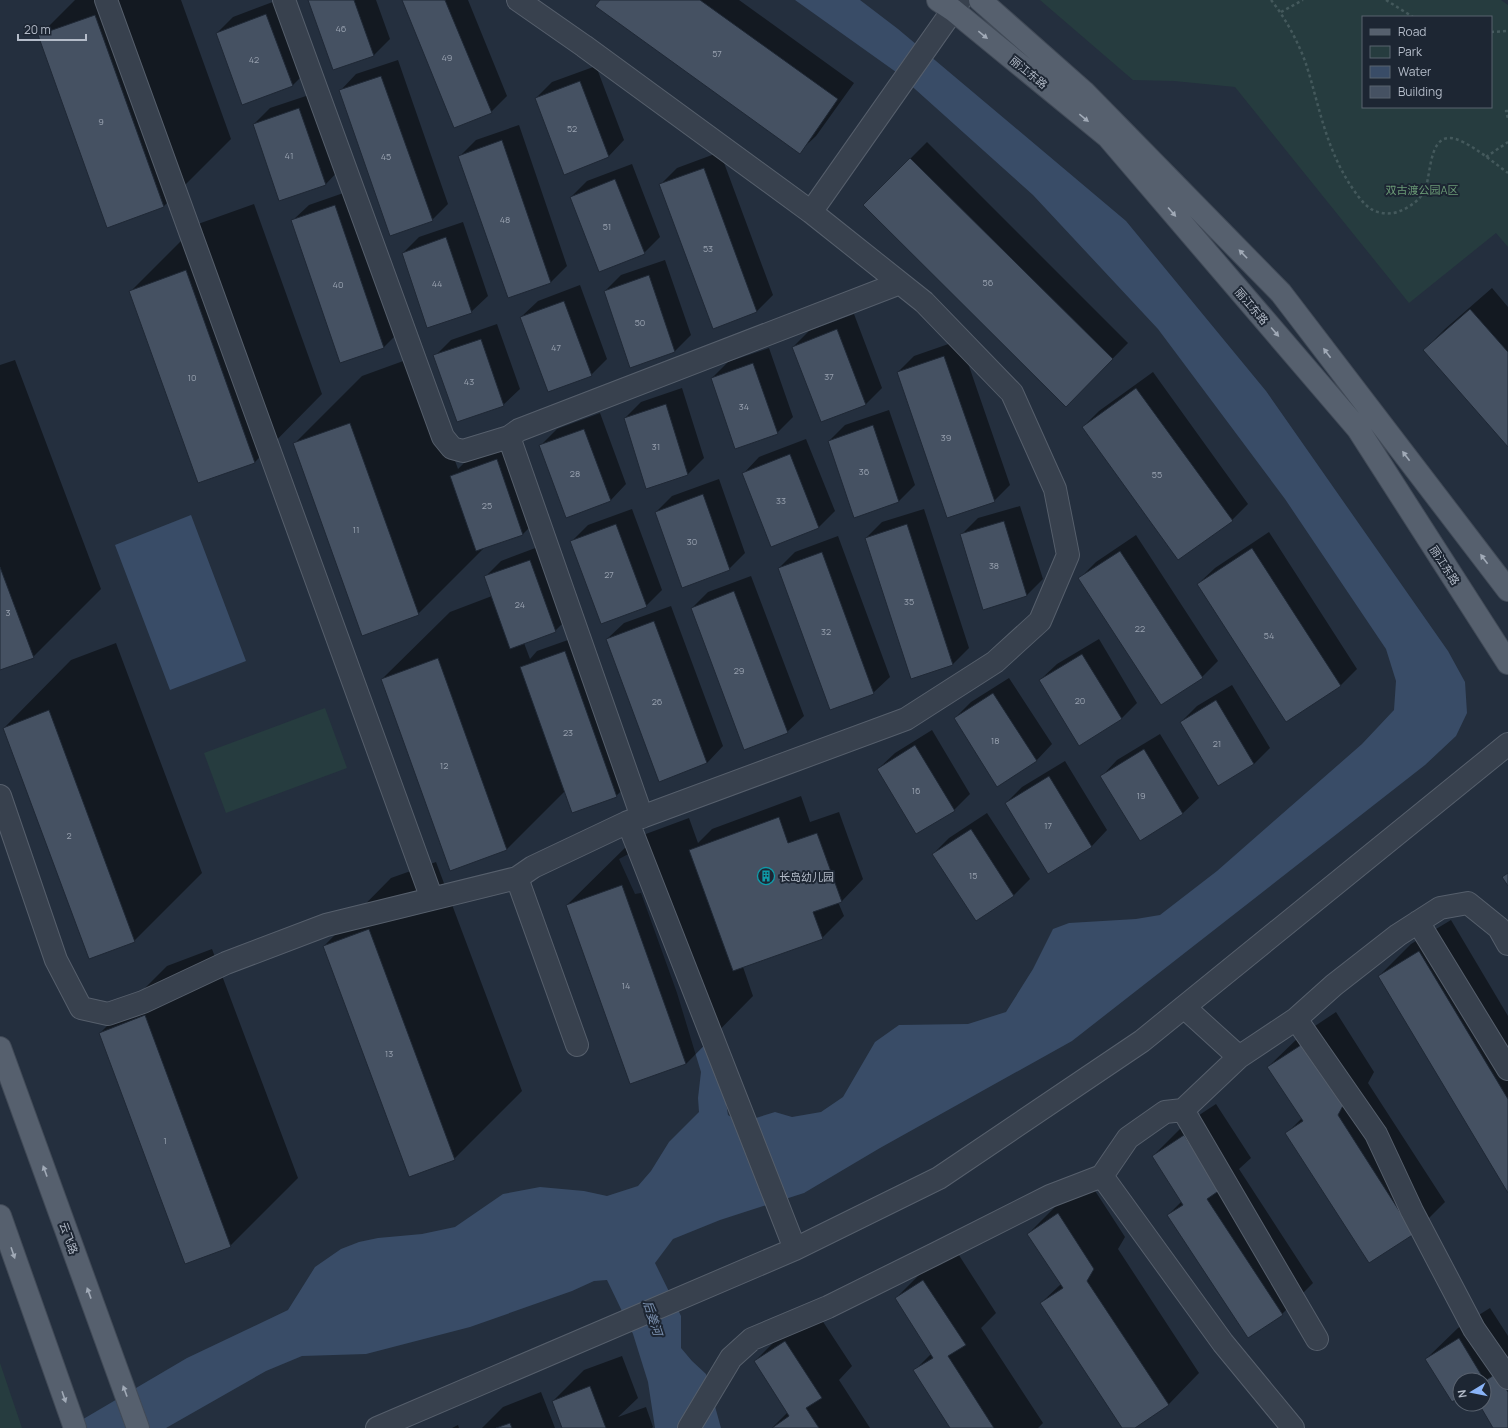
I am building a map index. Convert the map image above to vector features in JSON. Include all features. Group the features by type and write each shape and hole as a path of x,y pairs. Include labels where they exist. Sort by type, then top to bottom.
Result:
{"main road":[{"name":"丽江东路","path":"980,0 1084,92 1281,293 1508,590"},
{"name":"丽江东路","path":"951,6 1108,137 1353,423 1508,663"},
{"name":"云飞路","path":"0,1048 138,1428"},
{"path":"0,1216 75,1428"}],"street":[{"path":"106,0 432,899"},
{"path":"284,0 443,437 452,448 463,451 509,437 526,427 900,283"},
{"path":"0,796 56,960 81,1008 108,1014 143,1002 226,963 326,925 517,878 533,867 635,820 906,719 995,662 1040,621 1068,555 1055,489 1012,393 924,302 811,212 584,46 518,0"},
{"path":"811,212 951,6"},
{"path":"509,437 635,820 734,1097 794,1249"},
{"path":"376,1428 794,1249 939,1178 1142,1041 1508,744"},
{"path":"517,878 577,1045"},
{"path":"689,1428 731,1358 752,1340 828,1306 1050,1196 1102,1176 1128,1138 1165,1112 1183,1110 1238,1058 1296,1019 1334,985 1398,935 1440,908 1468,903 1499,928 1508,944"},
{"path":"1418,922 1508,1069"},
{"path":"1184,1007 1238,1058"},
{"path":"1296,1019 1376,1134 1412,1211 1474,1329 1508,1378"},
{"path":"1183,1110 1318,1339"},
{"path":"1102,1176 1223,1343 1293,1428"}],"path":[{"path":"1271,0 1281,12 1307,66 1321,120 1342,173 1356,194 1371,209 1382,213 1391,214 1413,205 1424,190 1435,147 1443,139 1452,138 1462,141 1508,173"},
{"path":"1281,12 1303,0"},
{"path":"1386,0 1411,16"},
{"path":"1492,32 1508,31"},
{"path":"1508,111 1506,111 1508,120"},
{"path":"1486,157 1508,142"}],"green space":[{"name":"双古渡公园A区","path":"1040,0 1501,0 1508,5 1508,247 1496,233 1409,303 1235,87 1174,81 1133,80"},
{"path":"325,708 347,768 226,813 204,753"},
{"path":"0,1363 22,1428 0,1428"}],"water":[{"name":"后姜河","path":"795,0 860,0 898,29 1126,221 1266,391 1448,651 1465,682 1467,713 1456,736 1425,765 1072,1041 880,1148 804,1193 720,1220 673,1239 655,1263 681,1316 681,1348 706,1374 721,1428 655,1428 648,1382 633,1334 607,1280 594,1281 572,1291 470,1327 366,1354 302,1356 266,1371 166,1428 68,1428 187,1358 288,1310 315,1267 341,1249 359,1242 378,1238 422,1234 455,1227 503,1194 540,1187 584,1191 607,1196 638,1186 651,1171 669,1142 699,1112 698,1098 701,1072 677,993 641,893 635,894 619,859 632,852 724,1091 728,1115 740,1123 775,1112 792,1117 821,1112 843,1097 875,1042 899,1025 968,1024 1006,1012 1033,969 1053,929 1069,923 1136,919 1160,915 1217,871 1362,744 1394,710 1396,681 1386,649 1285,499 1158,329 1033,195 896,72"},
{"path":"191,515 246,661 170,690 115,545"}],"building":[{"path":"308,0 354,0 374,56 333,70"},
{"path":"402,0 445,0 492,113 454,128"},
{"path":"600,0 700,0 838,99 800,154 595,6"},
{"path":"266,14 293,86 242,105 216,33"},
{"path":"95,15 164,207 107,228 38,35"},
{"path":"381,76 433,221 390,236 339,90"},
{"path":"580,81 609,157 564,175 535,98"},
{"path":"299,108 326,185 279,201 253,124"},
{"path":"502,140 551,283 508,298 458,156"},
{"path":"910,158 1113,359 1066,407 863,205"},
{"path":"704,168 757,312 713,329 659,184"},
{"path":"615,179 645,254 599,272 570,197"},
{"path":"335,205 384,348 340,363 291,220"},
{"path":"446,237 472,313 427,328 402,253"},
{"path":"186,270 255,463 198,483 129,291"},
{"path":"649,275 675,352 630,368 604,291"},
{"path":"564,301 592,376 548,392 520,317"},
{"path":"1470,309 1508,352 1508,447 1423,350"},
{"path":"837,329 866,405 821,422 792,347"},
{"path":"481,339 504,406 457,422 433,355"},
{"path":"944,356 995,502 947,518 897,372"},
{"path":"753,363 778,434 735,449 711,378"},
{"path":"1136,388 1233,521 1178,560 1082,427"},
{"path":"666,404 688,475 646,489 624,418"},
{"path":"350,423 419,615 362,636 293,443"},
{"path":"873,425 899,502 854,518 828,441"},
{"path":"584,429 611,501 566,518 539,445"},
{"path":"790,454 819,528 771,547 742,473"},
{"path":"497,459 523,535 476,551 450,476"},
{"path":"703,494 730,570 682,588 655,512"},
{"path":"1004,521 1027,596 983,610 960,534"},
{"path":"616,524 647,607 601,624 570,541"},
{"path":"907,524 953,665 911,679 865,538"},
{"path":"1252,548 1341,686 1286,722 1197,584"},
{"path":"1120,551 1203,678 1161,705 1078,578"},
{"path":"822,552 874,694 830,710 778,568"},
{"path":"530,560 556,632 510,649 484,576"},
{"path":"0,567 34,658 0,670"},
{"path":"734,591 788,733 744,750 691,608"},
{"path":"654,621 707,763 659,782 606,639"},
{"path":"565,651 617,797 572,813 520,667"},
{"path":"1082,654 1122,719 1079,746 1039,680"},
{"path":"438,658 507,850 450,871 381,679"},
{"path":"993,693 1037,761 997,787 954,718"},
{"path":"1216,700 1254,764 1218,786 1180,722"},
{"path":"49,710 135,942 89,959 3,728"},
{"path":"915,745 955,811 916,834 877,769"},
{"path":"1144,749 1183,814 1140,841 1100,776"},
{"path":"1049,776 1092,847 1048,874 1005,803"},
{"name":"长岛幼儿园","path":"779,817 788,843 817,833 842,902 813,912 823,939 733,971 689,850"},
{"path":"971,829 1014,896 976,921 932,854"},
{"path":"1508,873 1508,886 1502,877"},
{"path":"622,885 686,1064 630,1084 566,905"},
{"path":"369,929 455,1160 409,1177 323,946"},
{"path":"1419,951 1508,1099 1508,1193 1378,976"},
{"path":"145,1015 231,1247 185,1264 99,1033"},
{"path":"1304,1043 1344,1104 1338,1115 1414,1234 1369,1263 1285,1133 1303,1121 1267,1067"},
{"path":"1184,1135 1220,1190 1207,1199 1283,1315 1248,1338 1167,1215 1183,1205 1152,1156"},
{"path":"1058,1213 1094,1269 1087,1281 1169,1405 1135,1428 1122,1428 1040,1303 1063,1288 1027,1234"},
{"path":"923,1280 966,1345 948,1356 994,1428 950,1428 913,1370 933,1358 895,1298"},
{"path":"1459,1338 1480,1372 1452,1372 1452,1402 1425,1359"},
{"path":"785,1341 822,1398 806,1408 819,1428 772,1428 789,1416 754,1361"},
{"path":"1497,1373 1508,1392 1508,1428 1493,1428 1484,1412 1492,1412 1492,1376"},
{"path":"590,1386 606,1428 562,1428 552,1401"},
{"path":"510,1423 512,1428 496,1428"}],"place":[{"name":"长岛幼儿园","path":"766,876"}]}
